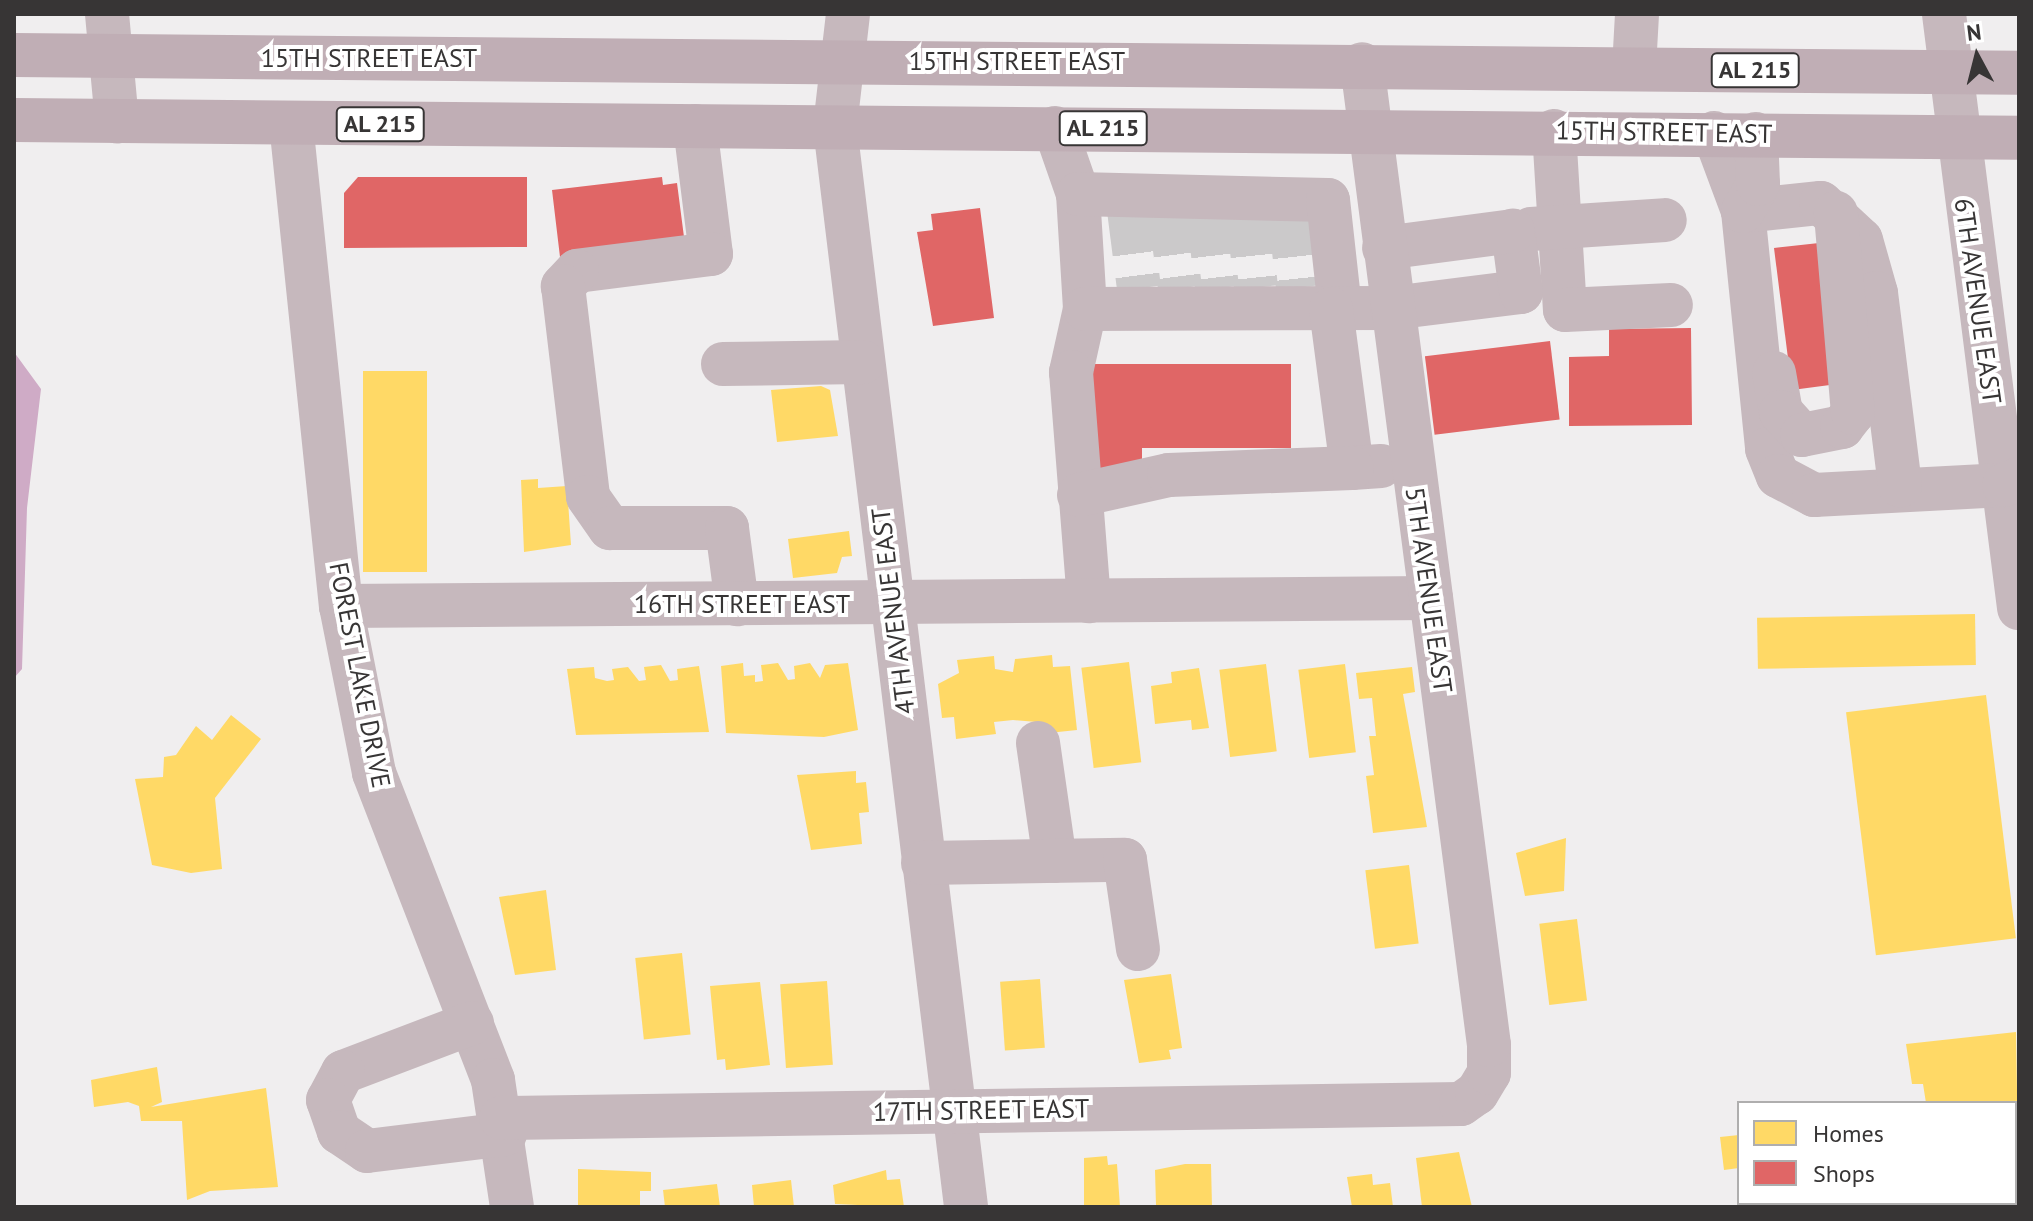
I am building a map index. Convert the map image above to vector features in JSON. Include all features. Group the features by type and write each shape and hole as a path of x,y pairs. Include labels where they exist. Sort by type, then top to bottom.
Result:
{"main road":[{"name":"15TH STREET EAST","path":"14,55 109,35 282,57 1362,64 2019,73"},
{"path":"282,57 291,123"},
{"name":"15TH STREET EAST","path":"14,120 1370,129 2019,138"}],"street":[{"name":"4TH AVENUE EAST","path":"848,14 847,60 835,127 966,1207"},
{"path":"1634,68 1637,14"},
{"name":"6TH AVENUE EAST","path":"1944,14 1955,136 2012,482 2019,608"},
{"path":"109,35 117,122"},
{"name":"5TH AVENUE EAST","path":"1362,64 1411,464 1489,1045 1489,1073 1461,1104"},
{"name":"FOREST LAKE DRIVE","path":"291,123 341,606 374,773 472,1023 503,1126 512,1207"},
{"path":"695,126 711,254 577,271 563,286 588,497 610,528 727,528 737,604"},
{"path":"1055,128 1078,194 1085,309 1071,372 1089,601"},
{"path":"1554,131 1565,310 1671,305"},
{"path":"1735,133 1752,325 1767,449 1778,476 1814,495 1900,486 2012,482"},
{"path":"1078,194 1208,204 1328,200 1239,300"},
{"path":"1743,211 1821,203 1836,213 1861,240 1876,293 1900,486"},
{"path":"1752,325 1771,353 1781,412 1802,435 1842,427 1853,413 1836,213"},
{"path":"1384,248 1560,226 1665,220"},
{"path":"1085,309 1239,300 1392,308 1521,292 1513,231"},
{"path":"1239,300 1352,468"},
{"path":"723,364 863,362"},
{"path":"1079,495 1169,475 1411,464"},
{"name":"16TH STREET EAST","path":"341,606 1431,598"},
{"path":"1038,743 1055,861"},
{"path":"923,863 1125,860 1138,949"},
{"name":"17TH STREET EAST","path":"472,1023 343,1072 328,1100 339,1132 367,1151 503,1126 953,1111 1461,1104"}],"shaded area":[{"path":"14,352 41,389 27,508 22,669 14,678"}],"building: Homes":[{"path":"363,371 427,371 427,572 363,572"},
{"path":"821,386 830,390 838,436 777,442 771,390"},
{"path":"538,479 538,488 567,486 571,545 524,552 521,480"},
{"path":"849,531 852,556 842,557 837,573 793,578 788,539"},
{"path":"1975,614 1976,665 1758,669 1757,618"},
{"path":"1052,655 1053,667 1070,666 1077,730 1039,734 1037,722 1013,720 994,722 996,734 956,739 954,717 942,718 938,684 959,673 957,660 994,656 995,669 1013,672 1015,659"},
{"path":"1129,662 1141,762 1094,768 1081,668"},
{"path":"743,663 744,676 755,675 755,682 763,681 761,665 778,663 788,680 795,679 794,666 810,663 820,678 825,665 848,663 858,730 824,737 726,733 721,666"},
{"path":"1266,664 1277,751 1230,757 1219,670"},
{"path":"1345,664 1356,752 1309,758 1298,670"},
{"path":"661,665 670,681 678,680 677,669 699,666 709,732 576,735 567,669 594,667 595,678 607,681 614,680 612,669 628,667 639,681 646,680 644,667"},
{"path":"1412,667 1415,692 1403,694 1427,827 1373,833 1366,776 1374,775 1369,736 1376,736 1372,698 1359,699 1356,673"},
{"path":"1199,668 1209,728 1192,730 1191,720 1155,724 1151,686 1172,683 1171,672"},
{"path":"1986,695 2016,938 1876,955 1846,712"},
{"path":"231,715 261,739 215,798 222,869 191,873 152,865 135,779 163,777 164,757 176,755 196,726 212,740"},
{"path":"856,771 856,783 866,782 869,812 859,813 862,844 811,850 797,775"},
{"path":"1566,838 1564,891 1525,896 1516,853"},
{"path":"1409,865 1419,943 1375,949 1365,870"},
{"path":"546,890 556,970 515,975 499,897"},
{"path":"1577,919 1587,1000 1549,1005 1539,924"},
{"path":"682,953 691,1035 644,1039 635,958"},
{"path":"1171,974 1182,1048 1169,1050 1171,1059 1139,1063 1124,980"},
{"path":"1040,979 1045,1048 1005,1051 1000,982"},
{"path":"827,981 833,1065 786,1068 780,984"},
{"path":"760,982 770,1065 726,1070 725,1059 717,1060 710,986"},
{"path":"2016,1032 2019,1207 1928,1207 2017,1205 2017,1101 1926,1101 1923,1084 1912,1084 1906,1044"},
{"path":"157,1067 162,1102 151,1107 266,1088 278,1187 210,1191 187,1200 182,1121 141,1121 139,1106 128,1102 94,1107 91,1080"},
{"path":"1737,1135 1737,1168 1724,1170 1720,1137"},
{"path":"1459,1152 1472,1207 1422,1207 1416,1158"},
{"path":"1107,1156 1108,1165 1117,1164 1120,1207 1084,1207 1084,1158"},
{"path":"1185,1164 1211,1164 1212,1207 1156,1205 1155,1170"},
{"path":"578,1169 651,1172 651,1191 640,1191 640,1207 578,1207"},
{"path":"886,1170 887,1180 900,1179 904,1207 835,1204 833,1185"},
{"path":"1372,1174 1373,1185 1390,1183 1393,1207 1352,1207 1347,1177"},
{"path":"791,1180 794,1207 754,1207 752,1185"},
{"path":"717,1184 720,1207 665,1207 663,1190"}],"building: Shops":[{"path":"358,177 527,177 527,247 344,248 344,193"},
{"path":"662,177 663,185 677,183 684,237 560,257 552,190"},
{"path":"980,208 994,318 933,326 917,232 933,230 931,214"},
{"path":"1819,243 1845,383 1792,390 1774,248"},
{"path":"1691,328 1692,425 1569,426 1569,357 1609,356 1609,329"},
{"path":"1550,341 1560,419 1435,435 1425,356"},
{"path":"1089,364 1291,364 1291,448 1142,448 1142,468 1089,468"}],"tunnel":[{"path":"1129,210 1139,288"},
{"path":"1170,211 1180,288"},
{"path":"1208,212 1217,288"},
{"path":"1248,212 1256,288"},
{"path":"1290,213 1298,288"}]}
